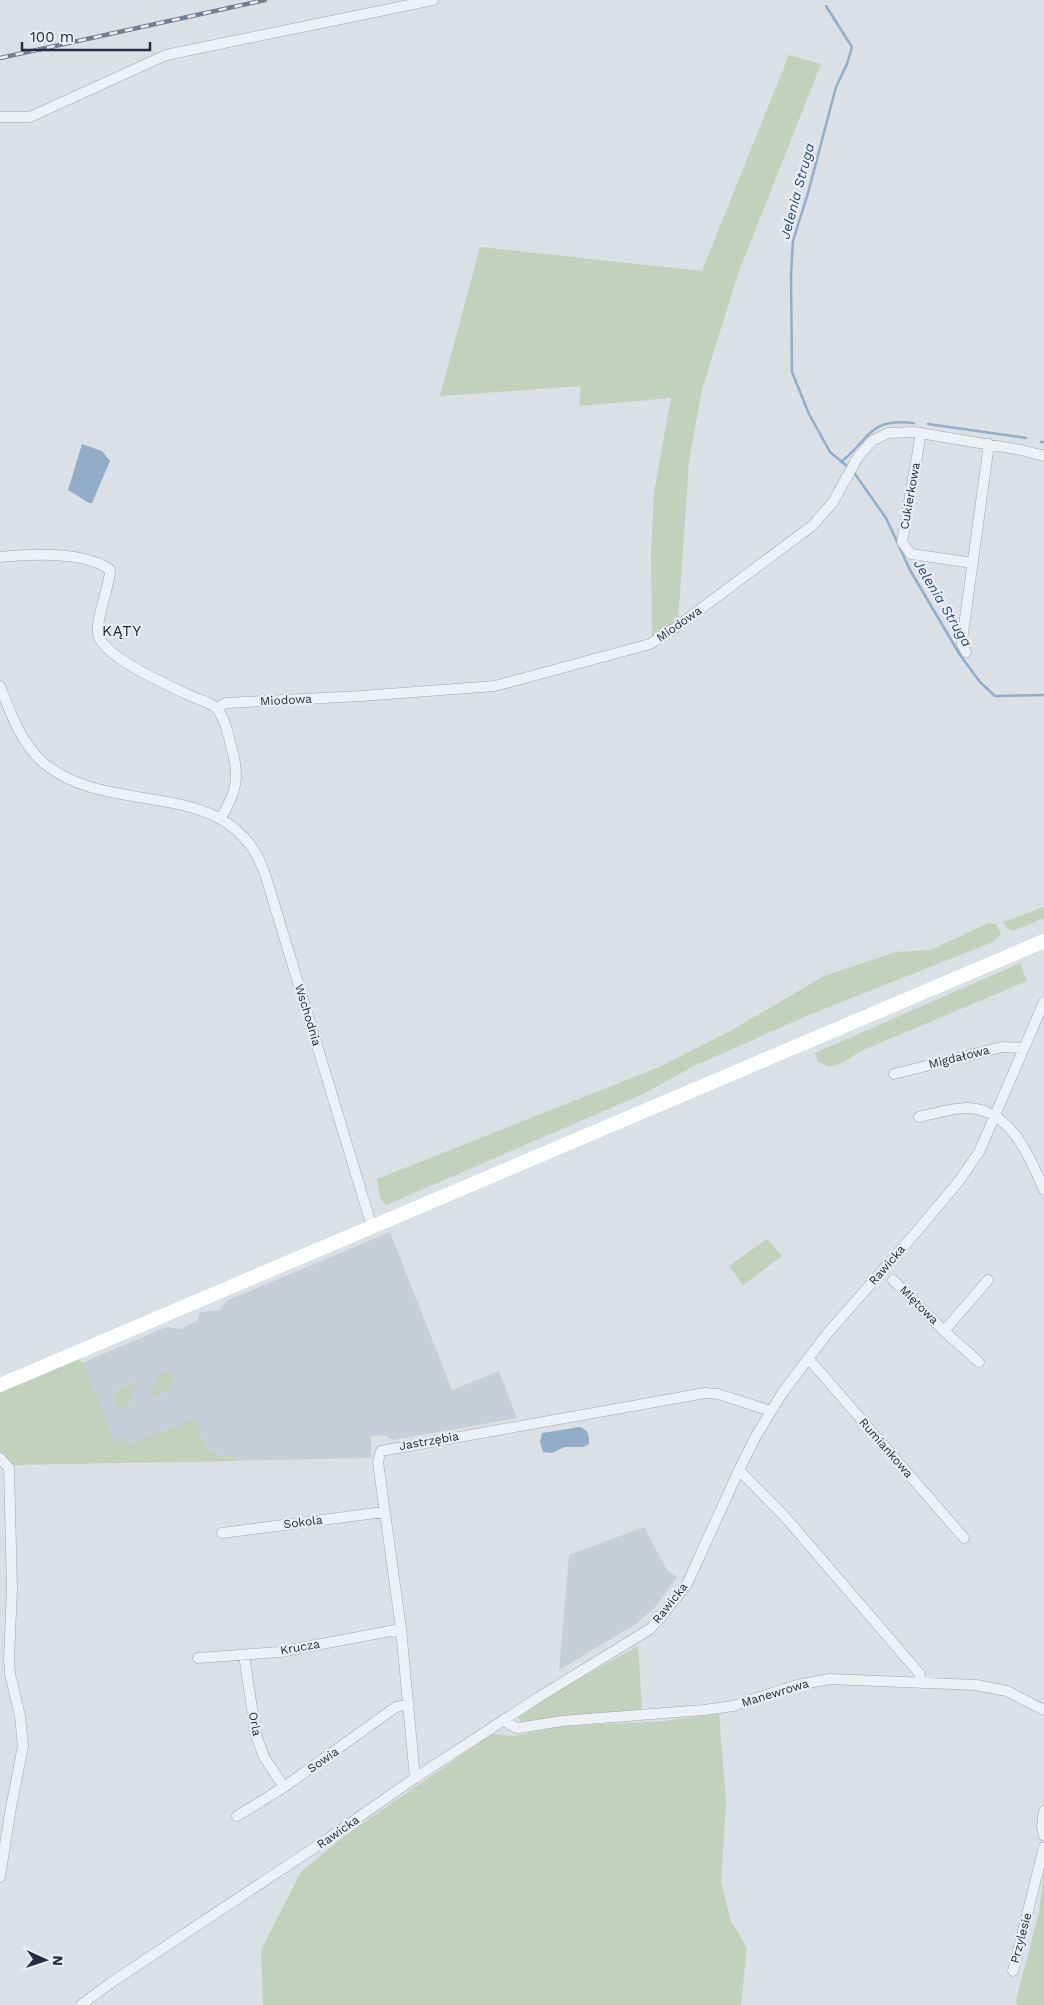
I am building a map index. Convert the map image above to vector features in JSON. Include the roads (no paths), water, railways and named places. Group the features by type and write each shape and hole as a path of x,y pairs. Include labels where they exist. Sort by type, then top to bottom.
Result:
{"main road":[{"path":"0,1385 1044,941"}],"street":[{"path":"0,116 30,117 166,56 433,0"},
{"name":"Miodowa","path":"216,708 226,703 361,696 495,686 650,644 675,628 812,526 833,502 858,457 872,441 888,433 920,433 989,444 1044,456"},
{"name":"Cukierkowa","path":"920,433 902,542 911,554 972,563"},
{"path":"966,652 962,644 963,633 989,444"},
{"path":"0,557 18,555 68,557 102,564 110,570 110,579 98,625 98,635 102,644 110,652 157,680 216,708 224,722 237,774 234,794 221,818"},
{"name":"Wschodnia","path":"0,686 13,721 23,739 45,764 59,773 73,781 107,791 185,805 202,810 221,818 240,832 254,849 264,871 372,1227"},
{"name":"Rawicka","path":"81,2005 112,1982 504,1719 650,1629 686,1584 739,1470 771,1411 808,1358 968,1170 996,1116 1044,1002"},
{"name":"Migdałowa","path":"894,1074 1002,1047 1024,1048"},
{"path":"919,1117 968,1108 996,1116 1008,1125 1019,1140 1044,1190"},
{"name":"Miętowa","path":"893,1280 944,1331 979,1362"},
{"name":"Miętowa","path":"944,1331 988,1280"},
{"name":"Rumiankowa","path":"808,1358 964,1538"},
{"name":"Jastrzębia","path":"415,1778 401,1629 378,1462 381,1451 705,1393 718,1394 771,1411"},
{"path":"0,1458 9,1468 12,1590 10,1674 20,1716 23,1746 0,1877"},
{"path":"739,1470 786,1518 843,1584 919,1673 922,1683"},
{"name":"Sokola","path":"222,1533 384,1512"},
{"name":"Krucza","path":"198,1658 279,1652 401,1629"},
{"name":"Orla","path":"244,1655 256,1735 264,1757 284,1787"},
{"name":"Manewrowa","path":"504,1719 510,1725 518,1728 562,1721 704,1710 733,1706 797,1685 830,1678 976,1684 1007,1691 1044,1710"},
{"name":"Sowia","path":"237,1816 284,1787 396,1708 409,1704"},
{"path":"1044,1811 1042,1827 1044,1836"},
{"name":"Przylesie","path":"1013,1971 1044,1847"}],"water":[{"path":"82,444 102,451 110,461 92,503 68,490"},
{"path":"580,1427 588,1433 589,1444 583,1447 565,1447 552,1453 543,1452 540,1442 542,1433"}],"waterway":[{"name":"Jelenia Struga","path":"826,6 852,47 847,64 836,87 808,193 793,241 791,275 792,372 809,414 830,452 847,466"},
{"path":"841,462 871,432 879,427 899,422 914,423"},
{"path":"928,424 1026,438"},
{"name":"Jelenia Struga","path":"855,474 886,518 910,570 960,655 980,682 995,696 1044,695"}],"railway":[{"path":"0,58 265,0"}],"district":[{"name":"KĄTY","path":"122,631"}]}
